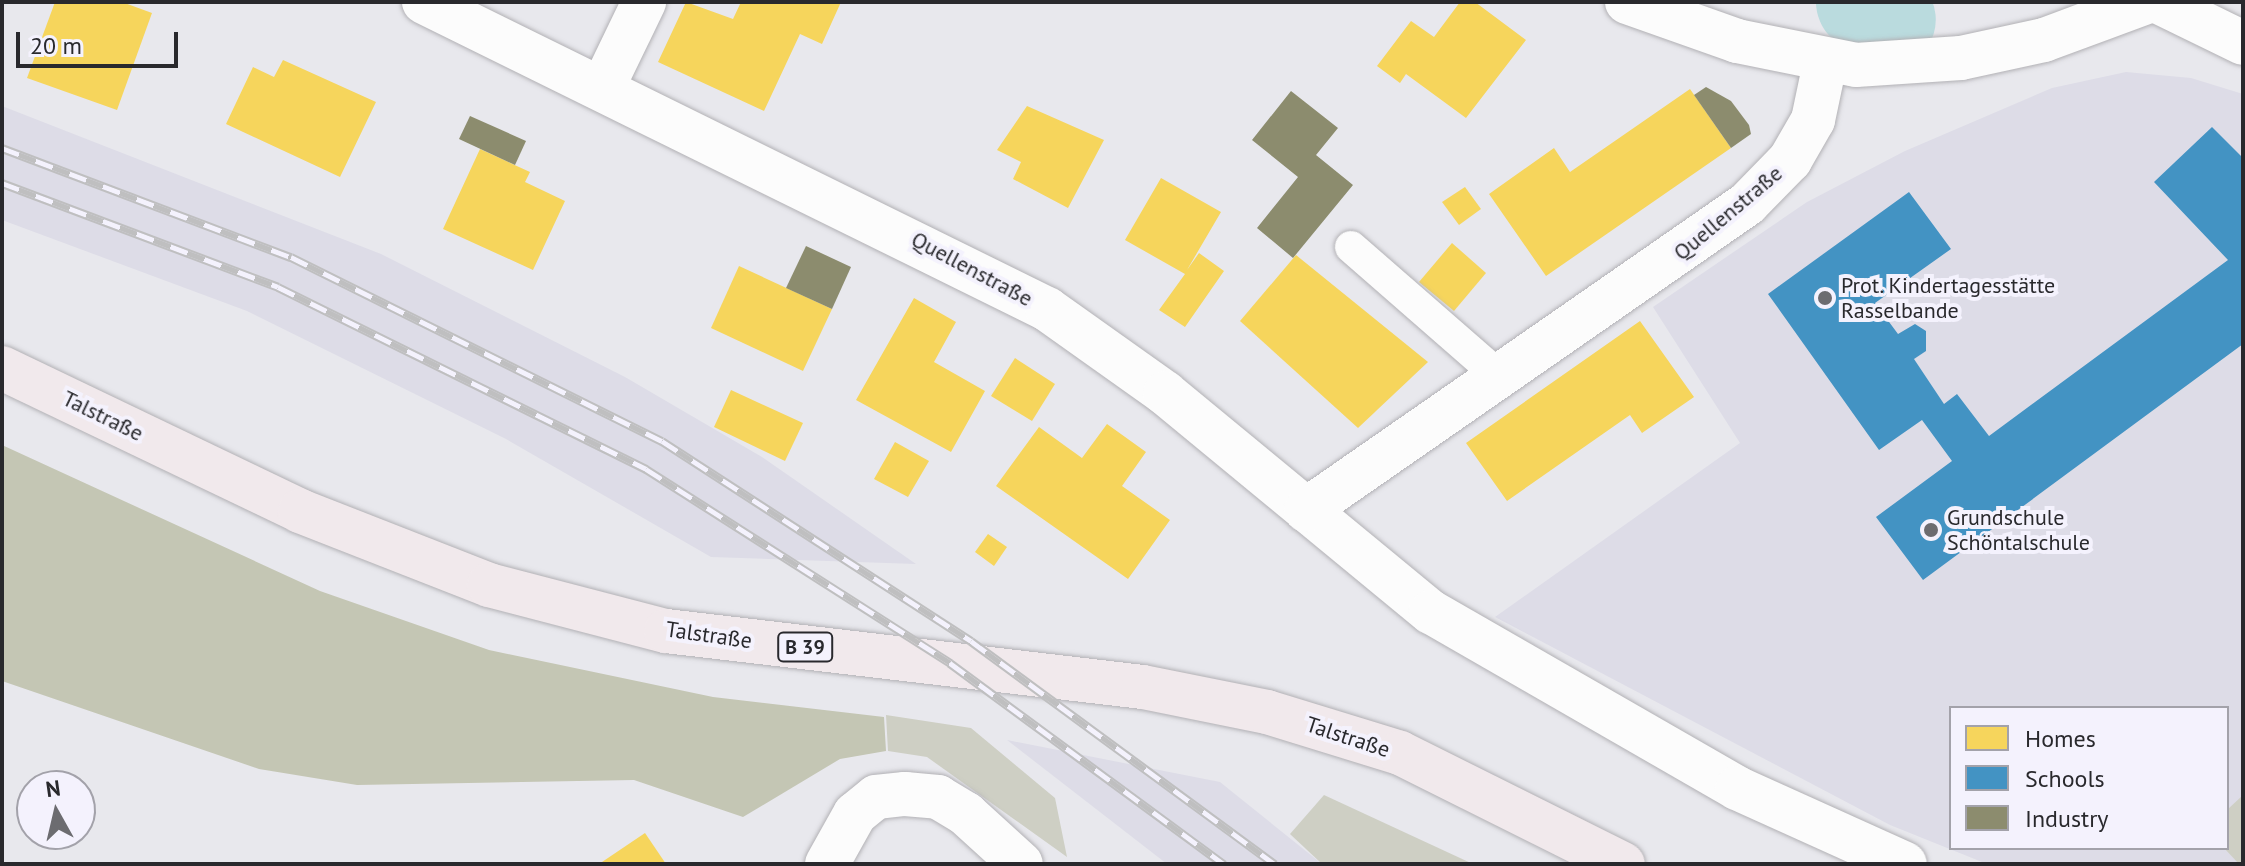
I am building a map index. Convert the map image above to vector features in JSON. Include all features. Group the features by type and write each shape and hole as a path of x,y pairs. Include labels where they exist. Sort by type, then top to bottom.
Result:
{"main road":[{"name":"Talstraße","path":"2,368 300,511 489,585 666,631 1143,687 1267,712 1400,753 1623,864"}],"street":[{"name":"Quellenstraße","path":"424,2 1047,309 1165,393 1431,612 1553,685 1737,788 1905,864"},
{"path":"602,89 644,2"},
{"path":"1627,2 1825,63 1961,58 2044,40 2146,2"},
{"path":"2159,2 2243,43"},
{"name":"Quellenstraße","path":"1306,510 1747,204 1790,160 1813,120 1825,63"},
{"path":"827,864 855,814 876,797 905,794 948,803 1021,864"}],"lane":[{"path":"1351,247 1499,376"}],"shaded area":[{"name":"Grundschule Schöntalschule","path":"2126,72 2191,78 2243,94 2243,864 1987,864 1952,850 2229,850 2229,706 1949,706 1949,849 1890,825 1495,617 1740,443 1653,307 1807,202 1905,151 2052,88"},
{"path":"2,106 381,254 625,377 762,457 916,564 711,557 506,439 247,311 2,220"},
{"path":"886,715 971,728 1055,798 1067,857 927,757 888,751"},
{"path":"1007,740 1220,782 1322,864 1167,864"},
{"path":"1324,795 1473,864 1322,864 1290,834"},
{"path":"2243,795 2243,864 2239,864 2226,850 2229,850 2229,808"}],"green space":[{"path":"2,445 320,591 489,650 713,697 884,717 886,751 840,759 743,817 634,780 357,785 259,769 2,681"}],"building: Homes":[{"path":"55,2 122,2 152,13 117,110 27,78"},
{"path":"686,2 733,19 741,2 841,2 822,44 800,34 764,111 658,62"},
{"path":"1460,2 1475,2 1526,40 1466,118 1406,74 1400,83 1377,66 1411,21 1434,37"},
{"path":"283,60 376,102 340,177 226,124 253,67 274,77"},
{"path":"1690,89 1731,148 1546,276 1489,194 1554,148 1570,172"},
{"path":"1027,106 1104,140 1068,208 1013,179 1021,162 997,150"},
{"path":"480,149 530,172 525,182 565,201 533,270 443,229"},
{"path":"1161,178 1221,212 1187,270 1199,253 1224,271 1185,327 1159,310 1185,274 1125,240"},
{"path":"1465,187 1481,209 1459,225 1442,202"},
{"path":"1452,243 1486,273 1454,311 1419,282"},
{"path":"1296,255 1428,362 1358,428 1240,321"},
{"path":"739,266 832,309 803,371 711,328"},
{"path":"914,298 956,322 934,362 985,391 951,452 856,400"},
{"path":"1640,321 1694,397 1642,433 1630,415 1507,501 1466,443"},
{"path":"1015,358 1055,384 1032,421 991,396"},
{"path":"731,390 803,423 785,461 714,427"},
{"path":"1107,424 1146,452 1122,486 1170,520 1128,579 996,486 1039,427 1082,458"},
{"path":"895,442 929,461 908,497 874,479"},
{"path":"988,534 1007,547 994,566 975,552"},
{"path":"645,833 666,864 602,862"}],"building: Schools":[{"path":"2212,127 2243,158 2243,344 1923,580 1876,517 1952,461 1922,420 1879,450 1768,294 1909,192 1951,249 1875,303 1898,334 1915,324 1926,331 1926,351 1914,359 1944,404 1957,394 1989,436 2228,260 2154,182"}],"building: Industry":[{"path":"1706,87 1731,101 1749,125 1751,134 1731,148 1694,95"},
{"path":"1291,91 1338,128 1316,155 1353,185 1293,258 1257,228 1298,177 1252,140"},
{"path":"470,116 526,141 515,165 459,139"},
{"path":"806,246 851,267 832,309 786,288"}],"waterway":[{"path":"1865,2 1887,20"}],"railway":[{"path":"2,148 291,257 662,441 971,641 1275,864"},
{"path":"2,183 278,287 646,469 950,663 1224,864"}],"place":[{"name":"Prot. Kindertagesstätte Rasselbande","path":"1825,298"},
{"name":"Grundschule Schöntalschule","path":"1931,530"}]}
